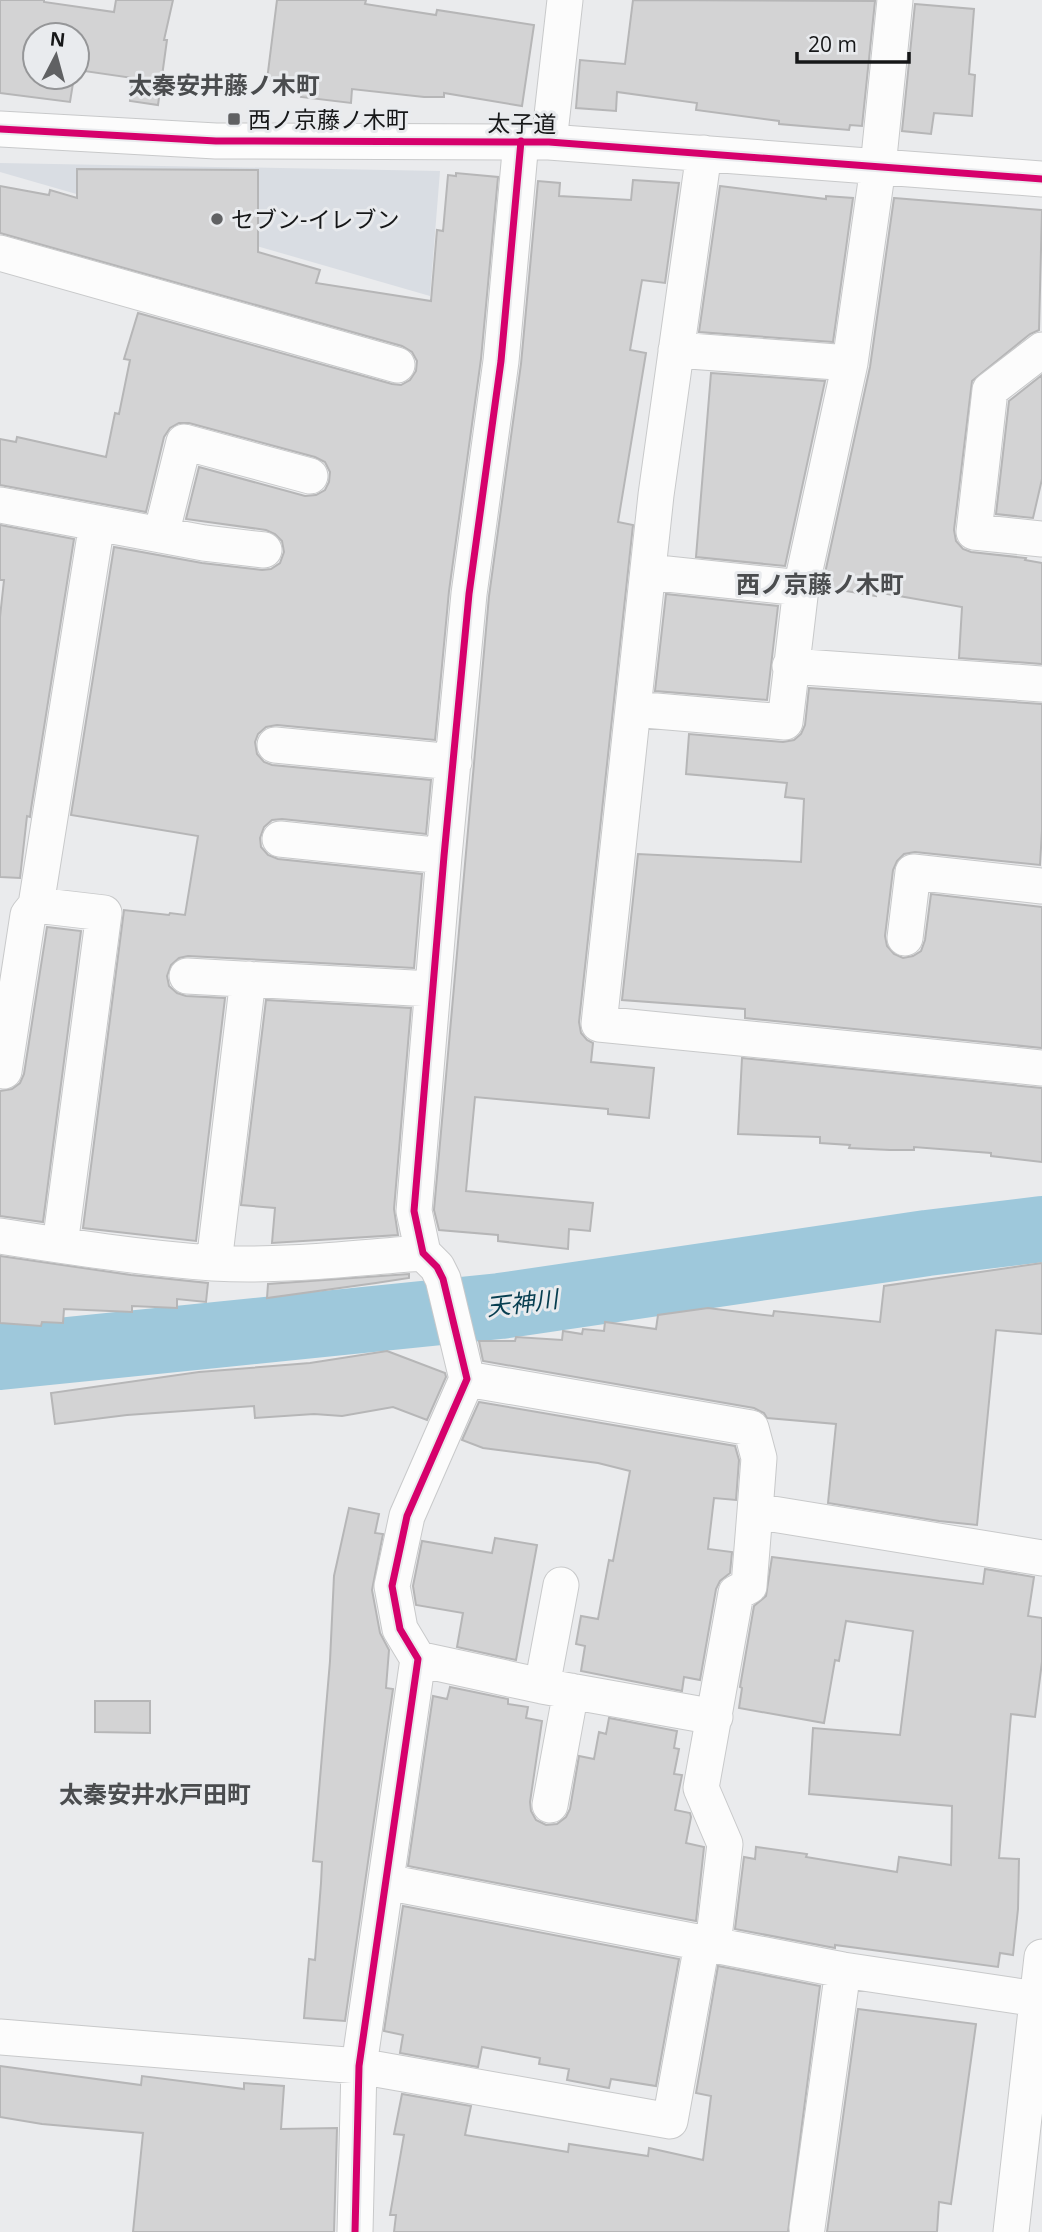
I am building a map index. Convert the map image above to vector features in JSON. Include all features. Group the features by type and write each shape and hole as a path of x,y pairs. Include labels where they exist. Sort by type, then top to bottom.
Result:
{"street":[{"path":"355,2232 359,2066 418,1660 400,1629 392,1586 407,1516 467,1379 414,1210 444,856 469,594 501,361 535,142 565,0"},
{"path":"633,709 785,722 801,588 850,363 878,167 895,0"},
{"name":"太子道","path":"0,129 216,141 535,142 1042,179"},
{"path":"704,153 648,572 599,1024 1042,1068"},
{"path":"0,253 397,365"},
{"path":"1042,350 990,390 974,532 1042,540"},
{"path":"676,351 850,363"},
{"path":"161,535 186,434 310,476"},
{"path":"0,505 161,535 264,550"},
{"path":"4,1071 29,915 36,905 97,523"},
{"path":"648,572 801,588"},
{"path":"790,666 1042,684"},
{"path":"275,745 454,762"},
{"path":"280,839 444,856"},
{"path":"905,938 913,872 1042,886"},
{"path":"36,905 104,913 60,1245"},
{"path":"187,976 432,989"},
{"path":"214,1263 248,979"},
{"path":"0,1236 214,1263 433,1266"},
{"path":"0,2037 359,2066 670,2121 708,1944 725,1844 701,1788 736,1593 749,1586 759,1458 751,1428 467,1379"},
{"path":"755,1511 1042,1558"},
{"path":"550,1805 561,1585"},
{"path":"418,1660 557,1689 715,1717"},
{"path":"386,1882 843,1970 1037,1999"},
{"path":"1011,2232 1042,1957"},
{"path":"807,2228 843,1970"}],"shaded area":[{"path":"0,163 440,171 430,296 0,172"}],"building":[{"path":"0,0 44,0 114,12 116,0 173,0 164,40 167,40 158,105 130,101 133,78 91,72 91,21 21,21 21,91 72,91 70,102 0,93"},
{"path":"277,0 366,0 365,4 436,15 437,10 534,25 522,106 444,93 444,97 424,97 352,89 351,103 301,97 303,84 267,80"},
{"path":"633,0 875,1 862,126 850,125 849,130 779,124 779,121 696,110 697,103 617,92 616,111 576,108 580,60 625,64"},
{"path":"915,4 974,9 969,74 975,75 972,116 934,113 931,134 902,131"},
{"path":"77,169 258,170 258,252 320,270 316,283 431,301 437,230 443,231 448,175 456,176 456,173 498,177 481,359 449,591 435,740 277,725 266,727 258,734 255,742 257,754 264,762 272,765 431,780 426,834 282,819 272,820 264,827 260,838 261,847 268,855 278,859 422,874 414,968 188,956 179,958 171,965 167,976 169,986 177,993 225,998 196,1241 83,1228 124,910 185,915 198,836 71,815 114,547 202,563 271,569 280,563 284,552 282,541 275,534 266,530 186,519 199,467 305,496 316,495 325,490 330,472 325,462 315,457 189,423 179,423 170,428 164,437 146,512 0,485 0,439 16,442 17,437 106,457 115,413 119,414 130,360 124,359 138,313 392,384 401,385 410,380 416,371 417,361 412,352 402,346 0,233 0,186 49,195 50,190 77,198"},
{"path":"633,180 679,183 665,283 642,280 630,350 646,353 618,522 633,525 579,1022 581,1033 593,1043 591,1062 654,1068 649,1118 608,1114 608,1109 475,1097 466,1191 593,1203 590,1231 569,1229 568,1249 498,1241 498,1235 439,1230 434,1210 489,596 521,364 538,181 560,183 559,196 631,200"},
{"path":"720,186 826,199 826,196 853,198 833,342 699,332"},
{"path":"894,198 1042,210 1039,330 1030,334 972,381 954,530 956,541 963,549 971,552 1026,558 1025,560 1042,563 1042,664 959,658 962,607 876,592 876,596 822,587 870,367"},
{"path":"711,373 825,381 785,566 696,557"},
{"path":"1042,375 1042,479 1033,518 996,514 1009,401"},
{"path":"0,525 74,539 30,817 27,816 20,878 0,877 0,617 4,580 0,580"},
{"path":"666,594 778,606 767,700 655,691"},
{"path":"809,688 1042,704 1040,865 915,852 904,854 893,870 885,936 887,946 894,954 903,958 921,951 931,894 1042,907 1042,1048 745,1018 745,1009 622,1000 638,854 801,862 804,799 785,797 787,783 686,774 689,734 783,742 794,740 805,725"},
{"path":"47,927 81,931 43,1222 0,1216 0,1091 12,1089 20,1083 24,1074"},
{"path":"266,1000 411,1008 394,1209 398,1235 272,1243 275,1208 241,1205"},
{"path":"742,1058 1042,1088 1042,1162 991,1156 991,1153 914,1147 914,1150 849,1148 850,1145 820,1143 820,1137 738,1134"},
{"path":"0,1256 208,1283 206,1302 177,1299 177,1308 132,1306 132,1312 64,1309 63,1323 42,1322 41,1326 0,1323"},
{"path":"1042,1263 1042,1334 996,1330 977,1525 828,1503 836,1424 767,1418 764,1413 754,1408 483,1361 479,1341 515,1341 516,1337 562,1340 563,1331 582,1334 583,1329 604,1331 605,1322 656,1329 658,1315 708,1308 773,1316 774,1311 880,1322 884,1286"},
{"path":"409,1274 409,1278 267,1298 268,1284"},
{"path":"387,1351 445,1373 446,1377 427,1420 393,1407 342,1416 314,1414 255,1418 254,1406 127,1415 55,1424 51,1393 199,1372 310,1363"},
{"path":"479,1402 735,1446 739,1460 736,1500 714,1498 708,1549 732,1552 730,1573 720,1581 716,1589 700,1680 684,1677 682,1691 581,1671 585,1646 576,1644 581,1616 598,1619 609,1560 613,1561 630,1471 598,1463 483,1448 462,1440"},
{"path":"349,1508 379,1514 375,1533 383,1534 372,1590 380,1633 389,1650 386,1688 393,1689 345,2021 304,2018 309,1959 315,1960 321,1883 322,1862 313,1861 330,1661 334,1576"},
{"path":"495,1538 537,1545 516,1660 457,1647 463,1613 416,1605 413,1586 422,1541 492,1553"},
{"path":"772,1557 983,1584 985,1569 1034,1577 1028,1616 1042,1618 1042,1662 1035,1717 1011,1714 999,1858 1019,1859 1018,1909 1013,1955 1000,1953 998,1967 835,1945 835,1948 735,1929 744,1857 755,1859 756,1847 897,1872 899,1857 951,1865 952,1806 809,1794 813,1728 900,1735 913,1631 846,1621 839,1661 835,1660 824,1723 739,1708 754,1606 766,1596"},
{"path":"450,1687 508,1699 508,1704 528,1707 526,1718 542,1721 530,1802 536,1820 546,1825 557,1824 566,1817 570,1809 579,1756 594,1759 599,1732 606,1734 609,1718 677,1731 674,1748 679,1749 674,1774 682,1775 675,1810 690,1813 686,1843 704,1847 696,1921 408,1866 433,1696 447,1699"},
{"path":"95,1701 150,1701 150,1733 95,1732"},
{"path":"403,1906 679,1959 656,2086 611,2079 609,2088 567,2080 569,2069 539,2064 540,2058 482,2047 478,2067 400,2053 403,2035 384,2031"},
{"path":"718,1966 820,1986 788,2232 394,2232 396,2215 390,2215 404,2135 394,2134 402,2094 471,2106 465,2135 568,2152 569,2144 648,2156 649,2148 703,2160 711,2096 696,2093"},
{"path":"858,2009 976,2024 951,2204 939,2202 937,2232 827,2232"},
{"path":"0,2066 141,2085 142,2076 244,2089 244,2083 284,2086 281,2129 337,2128 334,2232 133,2232 143,2133 42,2124 0,2117"}],"waterway":[{"name":"天神川","path":"0,1357 500,1306 927,1243 1042,1229"}],"cycle path":[{"path":"0,129 216,141 549,142 1042,179"},
{"path":"355,2232 359,2066 418,1659 400,1629 392,1586 407,1516 467,1379 443,1279 437,1267 423,1253 414,1211 469,594 501,361 521,141"}],"place":[{"name":"西ノ京藤ノ木町","path":"234,119"},
{"name":"セブン-イレブン","path":"217,219"}],"district":[{"name":"太秦安井藤ノ木町","path":"224,84"},
{"name":"西ノ京藤ノ木町","path":"820,583"},
{"name":"太秦安井水戸田町","path":"155,1793"}]}
